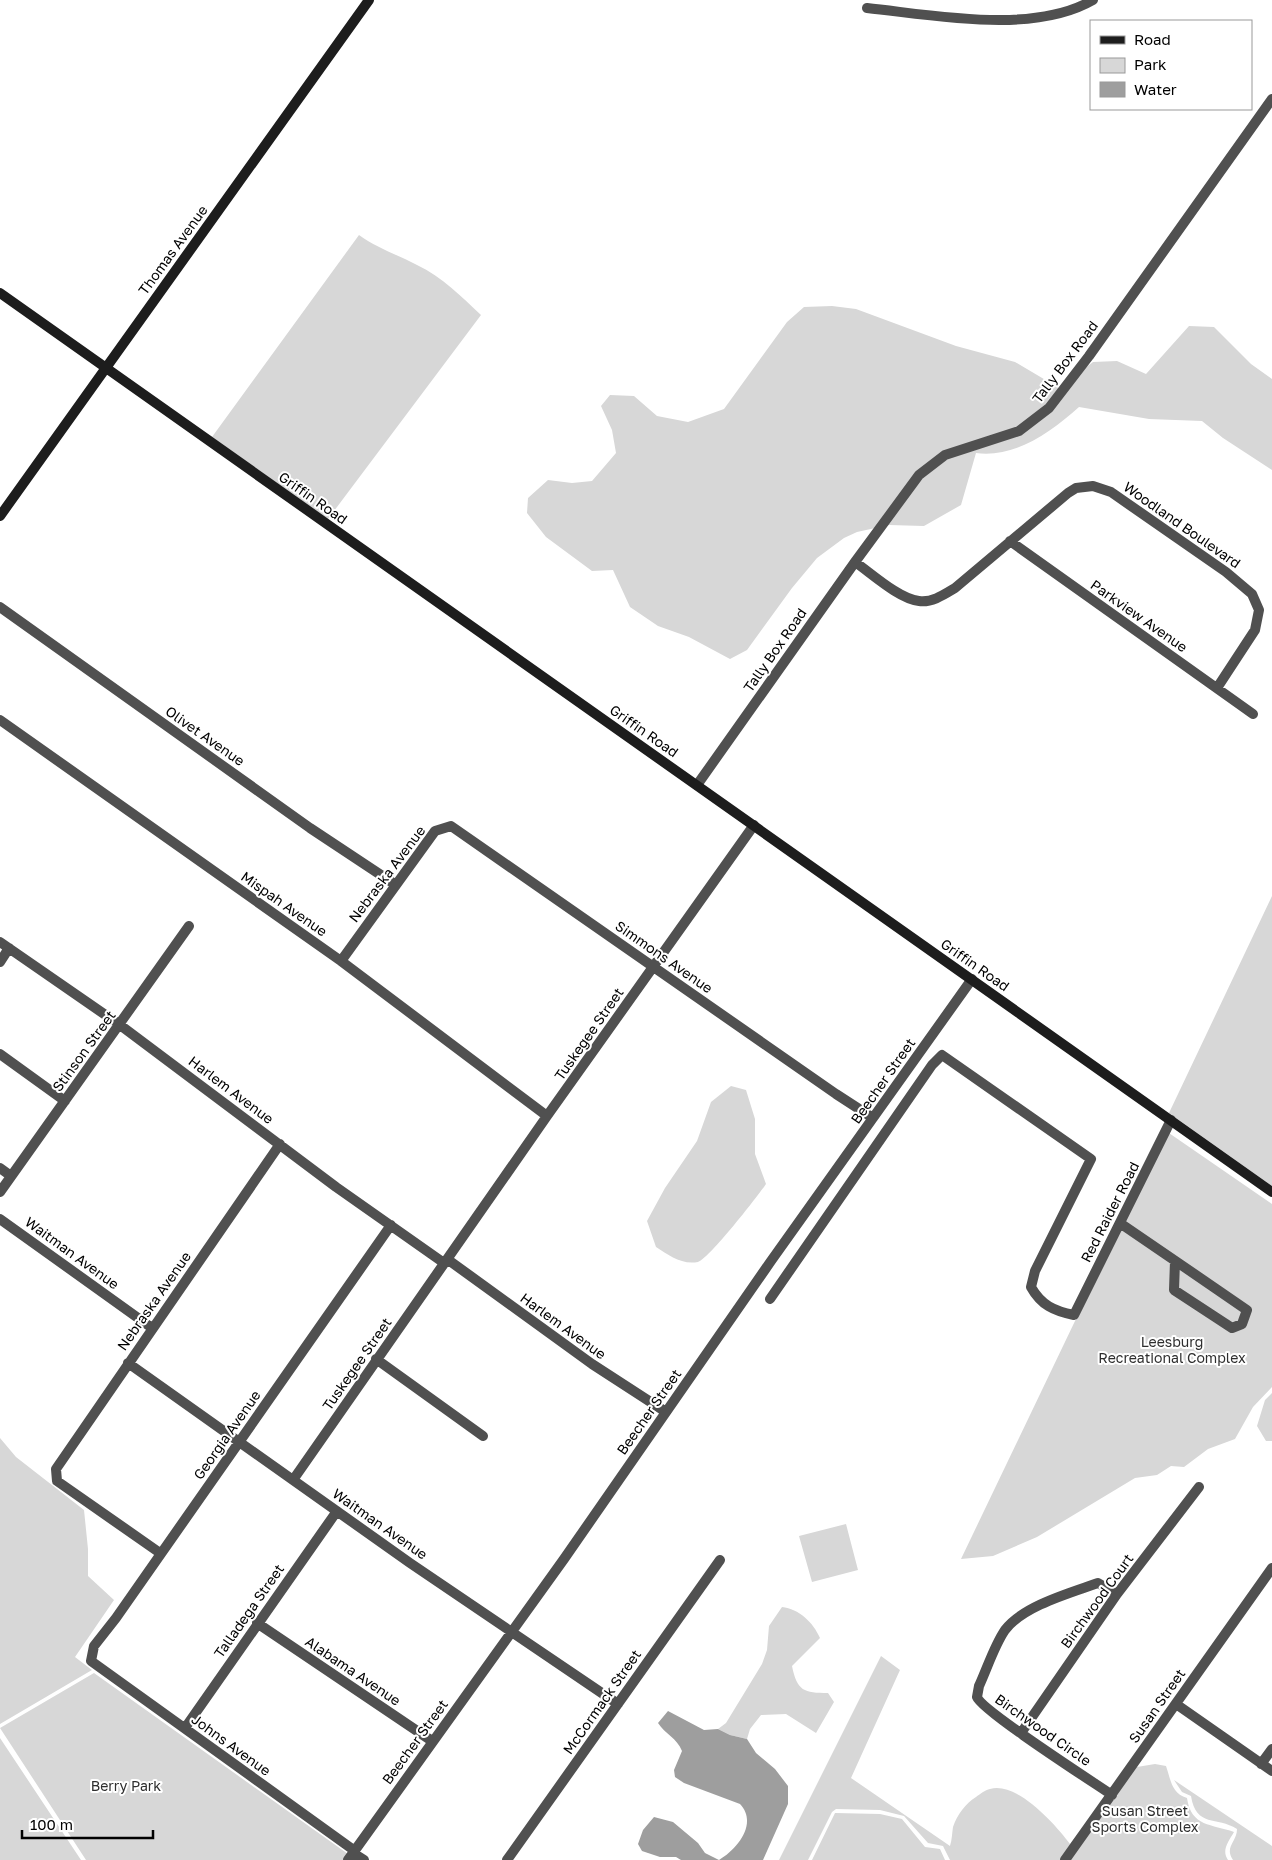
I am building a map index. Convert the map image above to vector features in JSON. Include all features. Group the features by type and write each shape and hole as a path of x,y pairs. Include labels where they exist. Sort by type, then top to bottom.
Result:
{"street":[{"name":"Thomas Avenue","path":"0,516 369,0"},
{"path":"867,8 998,21 1044,17 1093,0"},
{"name":"Tally Box Road","path":"697,785 907,489 933,462 968,446 1019,431 1049,408 1065,389 1272,99"},
{"name":"Griffin Road","path":"0,293 1272,1192"},
{"name":"Woodland Boulevard","path":"854,562 900,594 912,600 925,601 935,599 955,588 1076,488 1093,486 1111,492 1226,572 1252,594 1258,610 1258,620 1251,640 1217,688"},
{"name":"Parkview Avenue","path":"1010,541 1253,714"},
{"name":"Olivet Avenue","path":"0,607 310,828 396,885"},
{"name":"Mispah Avenue","path":"0,720 341,961 547,1116"},
{"name":"Tuskegee Street","path":"293,1480 547,1116 754,825"},
{"name":"Simmons Avenue","path":"438,829 444,826 455,828 873,1118"},
{"name":"Nebraska Avenue","path":"341,961 438,829"},
{"name":"Stinson Street","path":"0,1192 189,926"},
{"name":"Harlem Avenue","path":"0,942 120,1025 391,1225 592,1364 666,1412"},
{"path":"0,962 9,948"},
{"name":"Beecher Street","path":"352,1855 512,1632 972,980"},
{"path":"0,1054 65,1101"},
{"name":"Red Raider Road","path":"770,1299 932,1066 942,1056 1091,1159 1035,1271 1031,1287 1038,1300 1056,1312 1074,1315 1172,1120"},
{"name":"Nebraska Avenue","path":"160,1553 57,1481 57,1466 280,1144"},
{"path":"0,1168 11,1176"},
{"name":"Waitman Avenue","path":"0,1219 152,1328"},
{"path":"1120,1222 1247,1310 1242,1324 1232,1328 1174,1290 1175,1261"},
{"name":"Georgia Avenue","path":"91,1661 94,1646 116,1618 391,1225"},
{"path":"376,1359 483,1436"},
{"name":"Waitman Avenue","path":"128,1363 239,1443 618,1704"},
{"name":"Birchwood Court","path":"1021,1733 1117,1594 1199,1487"},
{"name":"Talladega Street","path":"185,1728 337,1511"},
{"name":"McCormack Street","path":"507,1860 720,1560"},
{"name":"Susan Street","path":"1065,1860 1272,1568"},
{"name":"Birchwood Circle","path":"1112,1795 1021,1733 985,1706 977,1696 979,1686 1005,1630 1019,1616 1061,1596 1098,1583 1117,1594"},
{"name":"Alabama Avenue","path":"257,1623 432,1741"},
{"name":"Johns Avenue","path":"91,1661 185,1728 352,1855 364,1860"},
{"path":"1176,1704 1272,1772"},
{"path":"1262,1764 1272,1749"}],"green space":[{"path":"359,235 435,275 481,315 328,519 212,437"},
{"path":"832,306 856,309 956,346 1015,362 1059,388 1093,362 1117,361 1146,374 1189,326 1214,327 1251,364 1272,379 1272,470 1223,438 1202,421 1149,419 1079,407 1056,426 1031,442 1004,452 976,453 961,505 924,526 889,525 857,532 844,538 817,558 792,588 747,650 730,659 689,637 658,626 630,607 613,570 592,571 546,537 527,513 528,498 548,480 572,483 592,481 616,453 612,430 601,406 610,395 634,396 657,416 688,422 724,409 787,322 804,307"},
{"path":"1272,896 1272,1186 1169,1113"},
{"path":"731,1086 746,1090 755,1119 755,1154 766,1184 712,1251 698,1262 681,1261 656,1247 647,1221 665,1188 697,1141 711,1102"},
{"name":"Leesburg Recreational Complex","path":"1166,1131 1272,1204 1272,1387 1253,1407 1235,1439 1208,1449 1184,1467 1171,1466 1157,1475 1135,1478 1037,1537 993,1556 961,1559"},
{"path":"1272,1393 1272,1441 1266,1441 1257,1426 1265,1400"},
{"path":"0,1438 16,1457 84,1510 88,1549 88,1576 114,1600 75,1657 92,1670 0,1724"},
{"path":"846,1524 858,1570 812,1582 799,1536"},
{"path":"782,1607 794,1610 805,1617 814,1627 820,1638 792,1666 796,1681 799,1686 807,1691 828,1693 834,1702 816,1733 786,1714 761,1715 750,1729 747,1739 730,1735 718,1729 726,1723 762,1664 767,1650 769,1626"},
{"path":"881,1656 900,1670 851,1778 950,1846 953,1827 959,1814 972,1800 988,1790 1001,1788 1023,1798 1046,1816 1070,1844 1101,1804 1060,1860 950,1860 943,1846 928,1843 904,1816 880,1810 836,1809 832,1812 808,1860 779,1860"},
{"name":"Berry Park","path":"94,1673 348,1854 343,1860 86,1860 0,1728"},
{"path":"0,1738 81,1860 0,1860"},
{"name":"Susan Street Sports Complex","path":"1155,1764 1166,1766 1175,1789 1187,1798 1189,1807 1198,1819 1204,1823 1234,1832 1228,1842 1225,1853 1228,1860 1065,1860 1131,1768"},
{"path":"1174,1780 1272,1846 1272,1860 1233,1860 1230,1848 1237,1829 1202,1817 1197,1813 1191,1796 1182,1792"},
{"path":"835,1813 880,1814 902,1819 925,1847 940,1849 945,1860 812,1860"}],"water":[{"path":"668,1711 704,1730 718,1729 730,1735 747,1739 756,1753 775,1769 788,1786 788,1804 763,1860 719,1860 733,1849 743,1835 747,1819 745,1811 740,1804 684,1783 675,1777 674,1770 682,1751 658,1723"},
{"path":"654,1817 673,1822 698,1843 705,1853 719,1860 681,1860 676,1857 660,1857 642,1851 638,1844 643,1830"}]}
